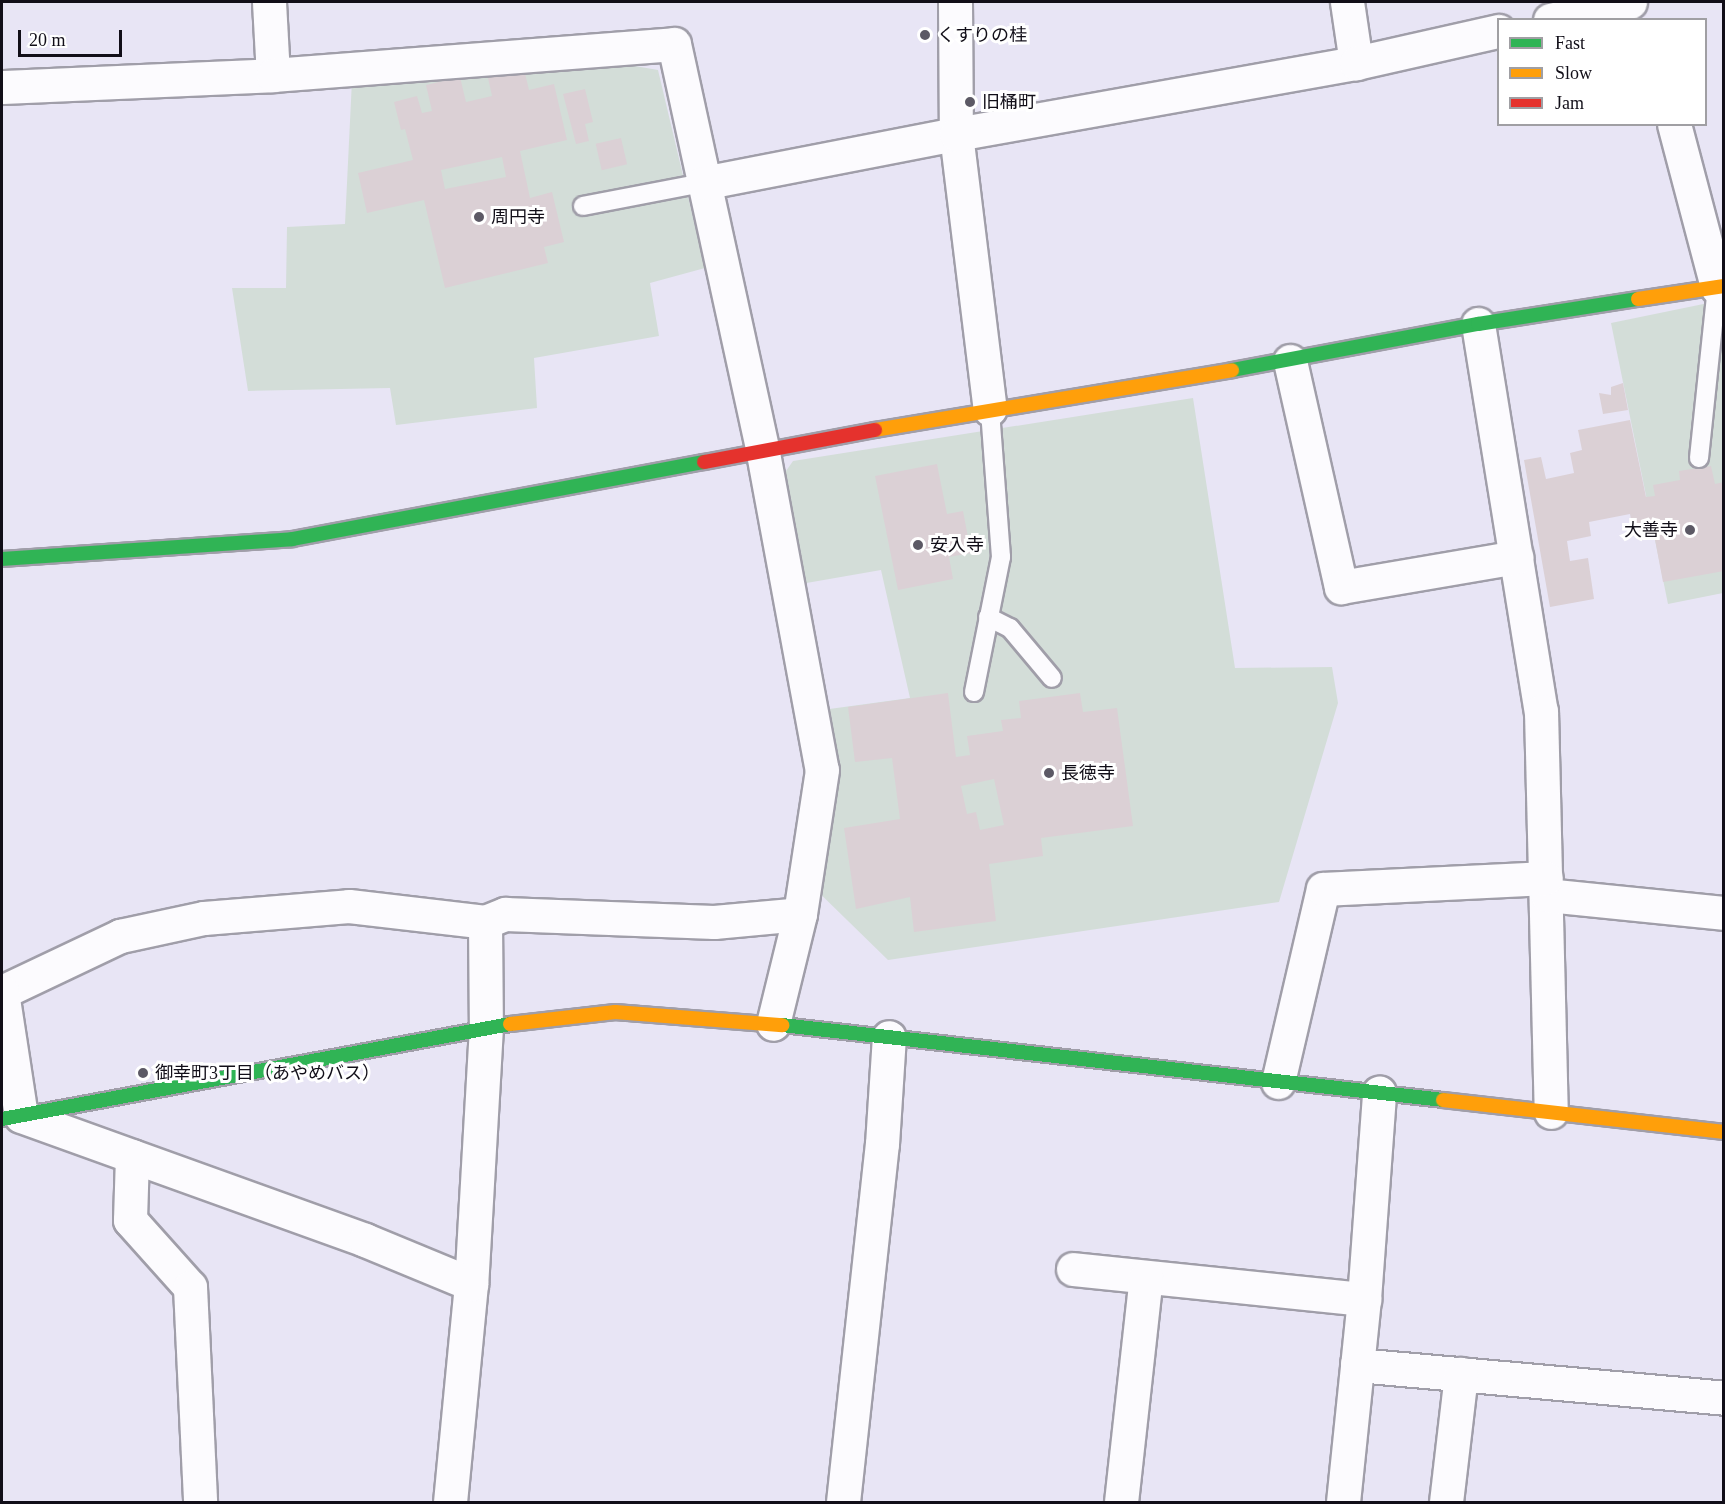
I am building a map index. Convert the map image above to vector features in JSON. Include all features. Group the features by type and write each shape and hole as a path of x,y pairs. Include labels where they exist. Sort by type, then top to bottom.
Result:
{"street":[{"path":"269,2 273,75"},
{"path":"955,2 956,134 990,409"},
{"path":"1347,2 1356,63"},
{"path":"1559,18 1630,2"},
{"path":"1642,2 1646,18"},
{"path":"703,183 956,134 1356,63 1497,31"},
{"path":"2,87 273,75 674,44 763,453 822,770 800,914 773,1024"},
{"path":"2,559 292,539 990,409 1290,361 1478,324 1720,286 1675,126"},
{"path":"1478,324 1541,711 1551,1112"},
{"path":"1290,361 1341,587 1516,557"},
{"path":"1278,1082 1323,889 1546,887 1724,913"},
{"path":"11,1118 2,992 120,936 204,918 349,906 484,922 506,914 714,922 800,914"},
{"path":"450,1503 471,1284 486,1027 484,922"},
{"path":"11,1118 486,1027 615,1012 773,1024 1724,1132"},
{"path":"843,1503 882,1144 889,1037"},
{"path":"1343,1503 1364,1299 1379,1093"},
{"path":"11,1118 132,1156 365,1240 471,1284"},
{"path":"132,1156 130,1220 190,1287 200,1503"},
{"path":"1073,1269 1364,1299"},
{"path":"1121,1503 1146,1276"},
{"path":"1357,1365 1724,1398"},
{"path":"1446,1503 1461,1374"}],"lane":[{"path":"583,206 703,183"},
{"path":"1699,458 1720,286"},
{"path":"974,692 1000,557 990,409"},
{"path":"988,617 1010,628 1052,678"}],"shaded area":[{"path":"612,62 658,70 705,268 650,283 659,336 534,358 537,408 396,425 390,388 248,391 232,288 286,288 287,227 345,224 352,80"},
{"path":"1723,300 1723,593 1668,604 1611,323"},
{"path":"1193,398 1235,668 1332,667 1338,703 1279,902 888,960 806,880 822,710 910,698 881,570 795,585 779,481 793,461"}],"building":[{"path":"524,69 529,90 554,84 567,140 520,151 530,198 552,192 564,242 544,247 548,263 445,288 424,200 367,213 358,173 413,160 405,129 401,130 394,102 417,96 422,113 432,111 426,85 460,77 466,102 492,96 488,78","holes":["502,157 506,177 445,189 441,170"]},
{"path":"585,89 593,122 585,124 589,141 576,144 563,94"},
{"path":"621,138 627,164 602,170 596,144"},
{"path":"1623,383 1628,410 1603,414 1599,393 1611,395 1611,387"},
{"path":"1630,420 1646,497 1655,496 1653,485 1680,480 1679,471 1711,466 1715,484 1724,482 1724,571 1663,582 1654,534 1634,537 1630,514 1589,522 1591,536 1567,541 1570,561 1588,558 1594,599 1550,607 1524,460 1541,457 1546,479 1574,473 1570,453 1582,450 1578,430"},
{"path":"937,464 947,514 963,511 971,553 949,557 953,579 898,590 875,476"},
{"path":"948,693 956,757 970,755 967,736 1003,731 1001,720 1021,718 1019,701 1080,693 1083,712 1117,708 1133,826 1041,838 1043,856 989,864 996,921 914,932 910,897 856,909 844,828 900,819 892,758 855,762 848,707","holes":["994,779 1004,825 980,830 976,812 967,814 961,786"]}],"traffic: fast":[{"path":"1232,370 1478,324 1638,299"},
{"path":"2,559 292,539 704,462"},
{"path":"2,1119 510,1024"},
{"path":"782,1025 1443,1100"}],"traffic: slow":[{"path":"1638,299 1724,286"},
{"path":"875,430 1232,370"},
{"path":"510,1024 615,1012 782,1025"},
{"path":"1443,1100 1724,1132"}],"traffic: jam":[{"path":"704,462 875,430"}],"place":[{"name":"くすりの桂","path":"925,35"},
{"name":"旧桶町","path":"970,102"},
{"name":"周円寺","path":"479,217"},
{"name":"大善寺","path":"1690,530"},
{"name":"安入寺","path":"918,545"},
{"name":"長徳寺","path":"1049,773"},
{"name":"御幸町3丁目（あやめバス）","path":"143,1073"}]}
